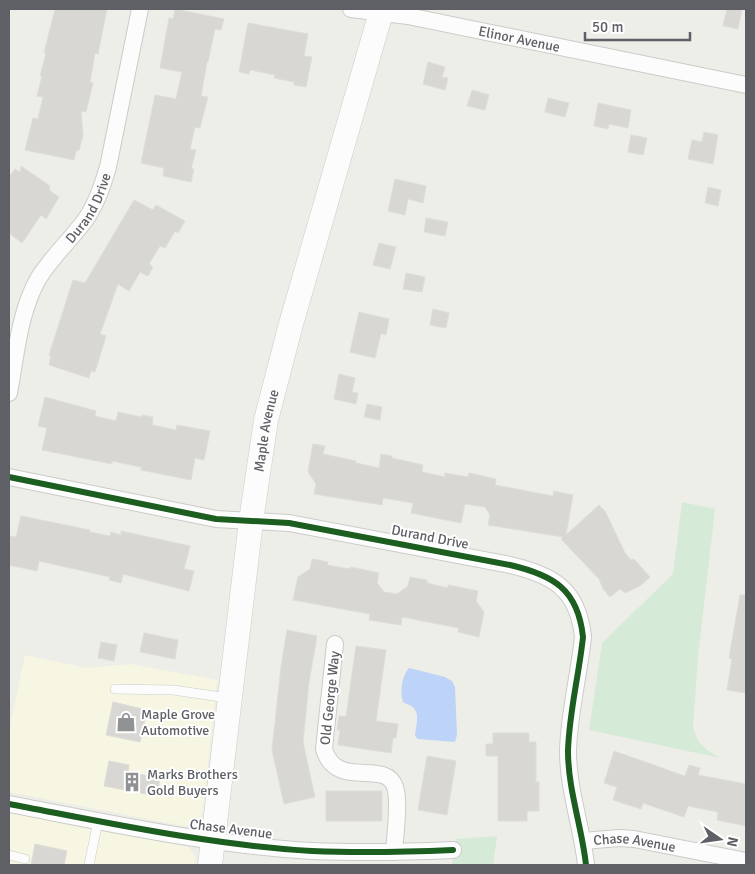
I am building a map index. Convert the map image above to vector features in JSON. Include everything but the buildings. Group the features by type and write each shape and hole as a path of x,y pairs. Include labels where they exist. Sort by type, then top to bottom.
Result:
{"main road":[{"name":"Maple Avenue","path":"210,865 262,439 275,380 381,11"}],"street":[{"name":"Elinor Avenue","path":"351,9 381,11 408,16 746,85"},
{"name":"Durand Drive","path":"9,393 22,320 30,296 46,266 87,217 102,188 108,167 139,11"},
{"name":"Durand Drive","path":"9,476 216,519 289,523 510,565 542,574 560,587 574,605 583,637 569,732 568,753 572,789 586,865"},
{"name":"Old George Way","path":"335,644 324,749 326,758 331,764 349,772 384,775 392,782 395,787 396,800 390,857"},
{"name":"Chase Avenue","path":"9,807 98,820 312,858 390,857 453,850"},
{"name":"Chase Avenue","path":"583,841 619,838 634,839 746,861"}],"lane":[{"path":"115,689 173,690 230,699"},
{"path":"89,865 98,820"},
{"path":"9,855 26,859"}],"shaded area":[{"path":"682,502 715,509 698,657 693,727 698,741 707,750 720,758 589,730 602,643 673,574"},
{"path":"25,655 86,668 130,664 217,680 203,810 200,819 184,826 9,792 9,731"},
{"path":"9,812 188,847 195,856 196,865 9,865"},
{"path":"497,836 493,865 452,865 456,839"}],"water":[{"path":"409,668 445,677 452,681 455,687 457,735 455,742 418,739 415,736 416,712 410,705 404,703 402,699 403,680"}],"cycle path":[{"path":"9,477 216,519 289,523 510,565 539,574 551,580 561,587 576,607 583,637 570,722 568,751 570,780 586,865"},
{"path":"9,804 198,839 274,848 347,852 453,850"}],"place":[{"name":"Maple Grove Automotive","path":"126,722"},
{"name":"Marks Brothers Gold Buyers","path":"132,782"}]}
